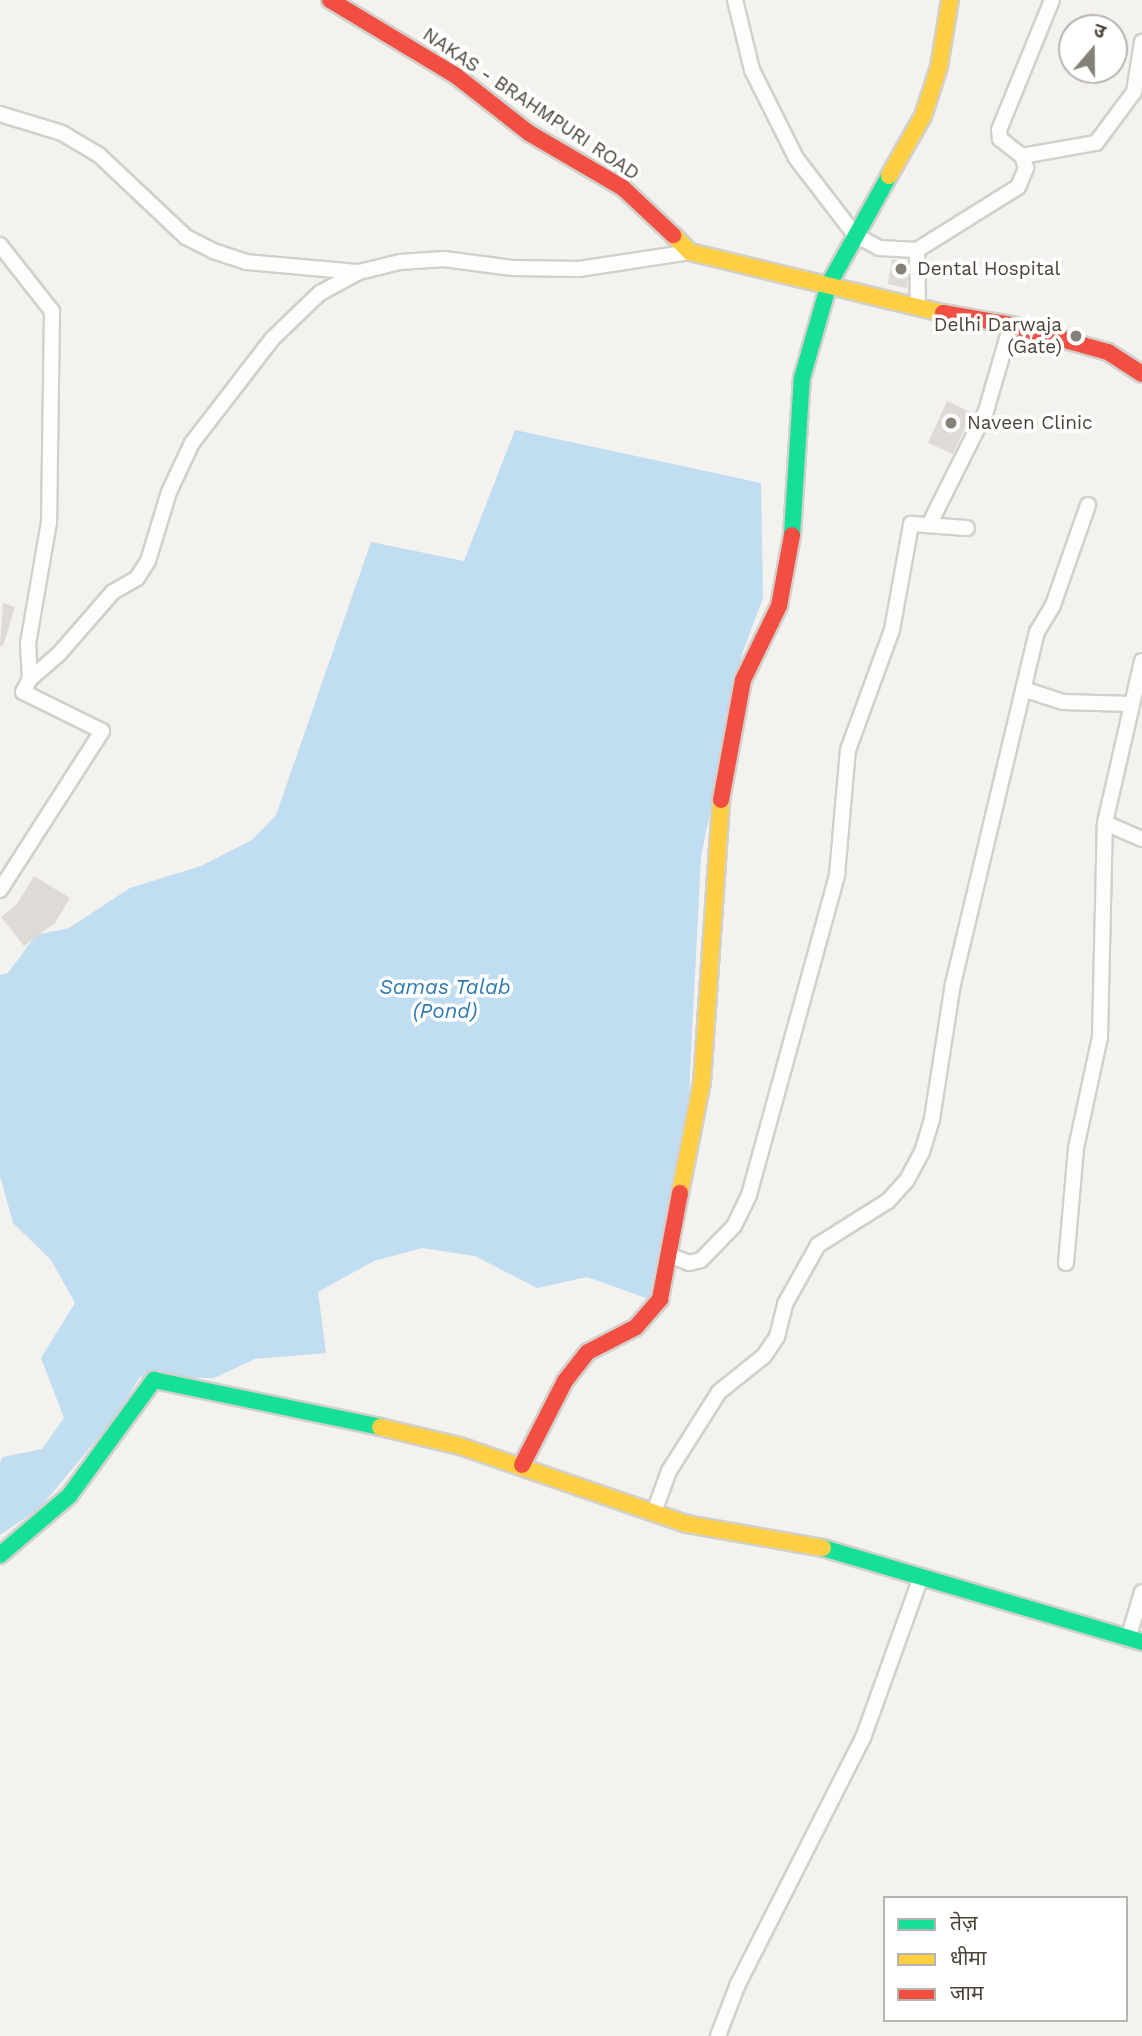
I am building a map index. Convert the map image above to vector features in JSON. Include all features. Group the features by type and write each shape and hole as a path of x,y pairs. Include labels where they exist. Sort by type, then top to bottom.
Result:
{"street":[{"name":"NAKAS - BRAHMPURI ROAD","path":"330,0 456,75 529,132 623,188 690,252"},
{"path":"735,0 752,71 796,158 855,235 879,248 916,250 1018,187 1026,168 1022,156 1000,139 999,130 1052,0"},
{"path":"522,1465 565,1381 588,1352 649,1317 660,1299 671,1256 702,1082 718,815 743,680 779,606 790,564 797,516 797,415 829,284 923,116 939,67 950,0"},
{"path":"1022,156 1096,143 1139,93 1142,41"},
{"path":"0,114 62,133 99,155 186,237 213,251 246,262 359,272 444,259 512,268 579,269 690,252 918,308 1011,326 1108,352 1137,370"},
{"path":"0,245 51,311 49,522 28,643 30,679"},
{"path":"916,250 918,308"},
{"path":"0,890 102,731 23,692 30,679 58,654 113,592 137,578 148,561 169,492 192,443 221,401 272,339 320,293 359,272"},
{"path":"930,523 986,411 1011,326"},
{"path":"654,1512 669,1471 719,1392 764,1356 777,1337 785,1304 818,1245 888,1201 907,1180 922,1152 932,1119 953,984 1037,632 1054,605 1088,505"},
{"path":"671,1256 689,1263 701,1261 734,1226 749,1195 837,875 848,750 892,629 911,524 930,523 967,528"},
{"path":"1066,1263 1076,1148 1100,1037 1105,823 1142,661"},
{"path":"1023,689 1063,702 1132,704"},
{"path":"1105,823 1142,839"},
{"path":"0,1555 69,1496 154,1381 327,1414 522,1465 687,1524 795,1540 1135,1640 1142,1592"},
{"path":"718,2036 738,1984 863,1738 921,1577"}],"water":[{"name":"Samas Talab (Pond)","path":"515,430 761,483 763,598 742,654 701,857 688,1114 649,1299 587,1277 537,1288 475,1256 422,1248 374,1261 318,1292 326,1353 255,1359 214,1378 140,1377 116,1416 40,1508 0,1535 0,1462 3,1457 42,1449 64,1418 41,1358 75,1303 51,1260 13,1223 0,1176 0,975 8,973 36,935 69,928 130,888 201,866 252,840 276,815 371,542 464,561"}],"building":[{"path":"892,259 908,261 907,288 888,284"},
{"path":"947,401 972,413 953,454 928,443"},
{"path":"3,603 15,607 3,646 0,646"},
{"path":"34,876 70,898 55,923 24,946 1,917 17,904"}],"traffic: fast":[{"path":"792,535 802,378 829,284 889,176"},
{"path":"0,1555 69,1496 154,1380 380,1427"},
{"path":"823,1548 1142,1642"}],"traffic: slow":[{"path":"889,176 923,116 939,67 950,0"},
{"path":"673,235 690,252 943,313"},
{"path":"680,1193 702,1082 721,800"},
{"path":"380,1427 460,1446 687,1524 823,1548"}],"traffic: jam":[{"path":"330,0 455,75 529,133 623,188 673,235"},
{"path":"943,313 1011,325 1108,352 1142,374"},
{"path":"721,800 743,680 779,606 792,535"},
{"path":"522,1465 565,1381 588,1352 636,1327 660,1299 680,1193"}],"place":[{"name":"Dental Hospital","path":"901,269"},
{"name":"Delhi Darwaja (Gate)","path":"1076,336"},
{"name":"Naveen Clinic","path":"951,423"}]}
